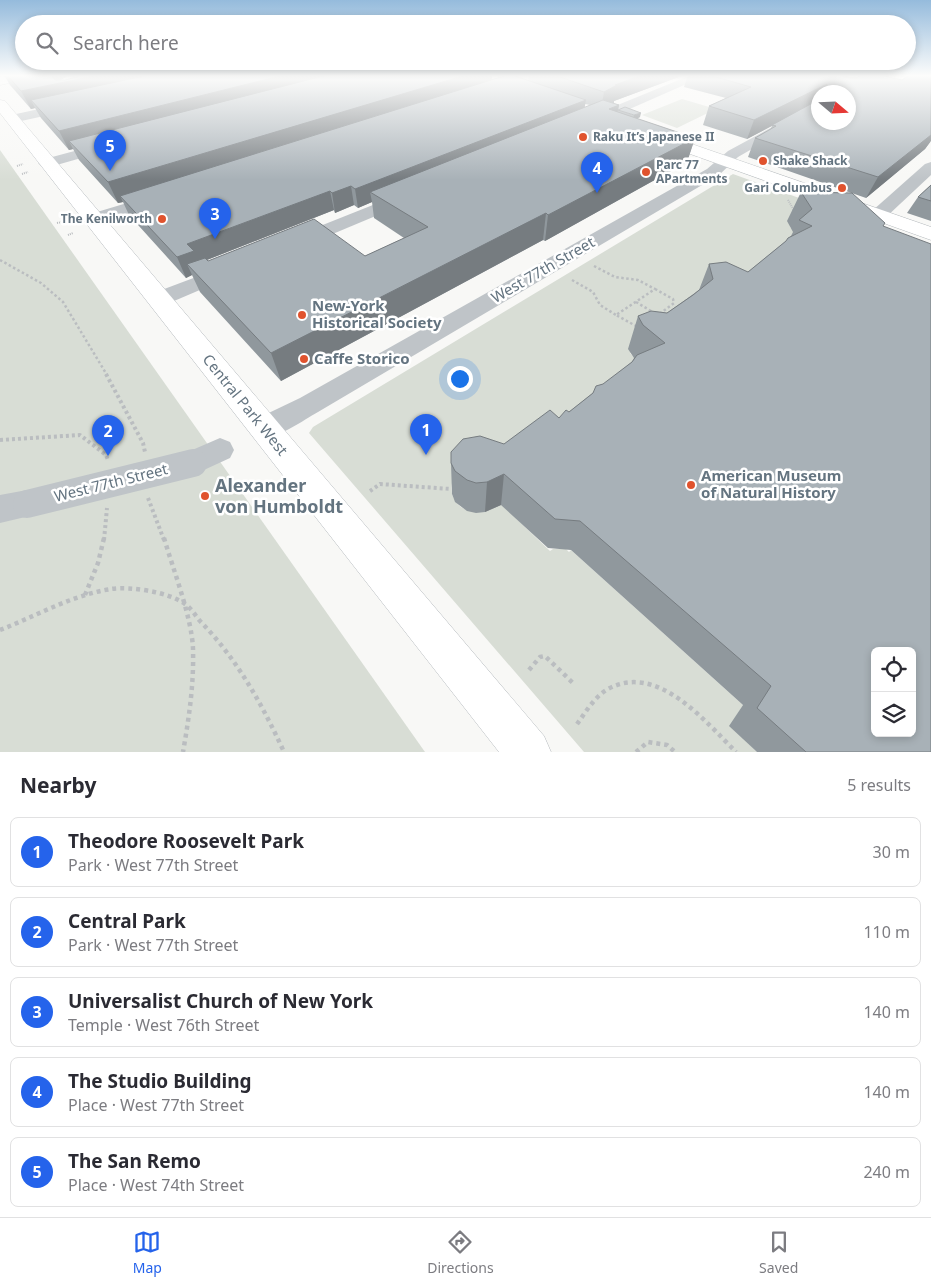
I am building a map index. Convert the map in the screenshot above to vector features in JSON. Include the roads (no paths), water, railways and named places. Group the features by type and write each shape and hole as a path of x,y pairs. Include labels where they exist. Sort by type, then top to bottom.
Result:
{"main road":[{"name":"Central Park West","path":"5,110 46,163 528,752"},
{"path":"582,111 619,124"},
{"path":"646,133 931,234"}],"street":[{"path":"12,119 51,110"},
{"path":"570,129 616,110"},
{"name":"West 77th Street","path":"264,428 309,405 713,172 733,154 811,110"},
{"path":"733,138 751,144"},
{"path":"46,163 117,144"},
{"path":"878,215 931,167"},
{"path":"93,219 175,193"},
{"path":"279,250 415,193"},
{"path":"159,299 242,265"},
{"name":"West 77th Street","path":"14,507 193,463 220,450"}],"place":[{"name":"Raku It’s Japanese II","path":"583,137"},
{"name":"Shake Shack","path":"763,161"},
{"name":"The San Remo","path":"110,171"},
{"name":"Parc 77 APartments","path":"646,172"},
{"name":"Gari Columbus","path":"842,188"},
{"name":"The Studio Building","path":"597,193"},
{"name":"The Kenilworth","path":"162,219"},
{"name":"Universalist Church of New York","path":"215,239"},
{"name":"New-York Historical Society","path":"302,315"},
{"name":"Caffe Storico","path":"304,359"},
{"name":"Theodore Roosevelt Park","path":"426,455"},
{"name":"Central Park","path":"108,456"},
{"name":"American Museum of Natural History","path":"691,485"},
{"name":"Alexander von Humboldt","path":"205,496"}]}
